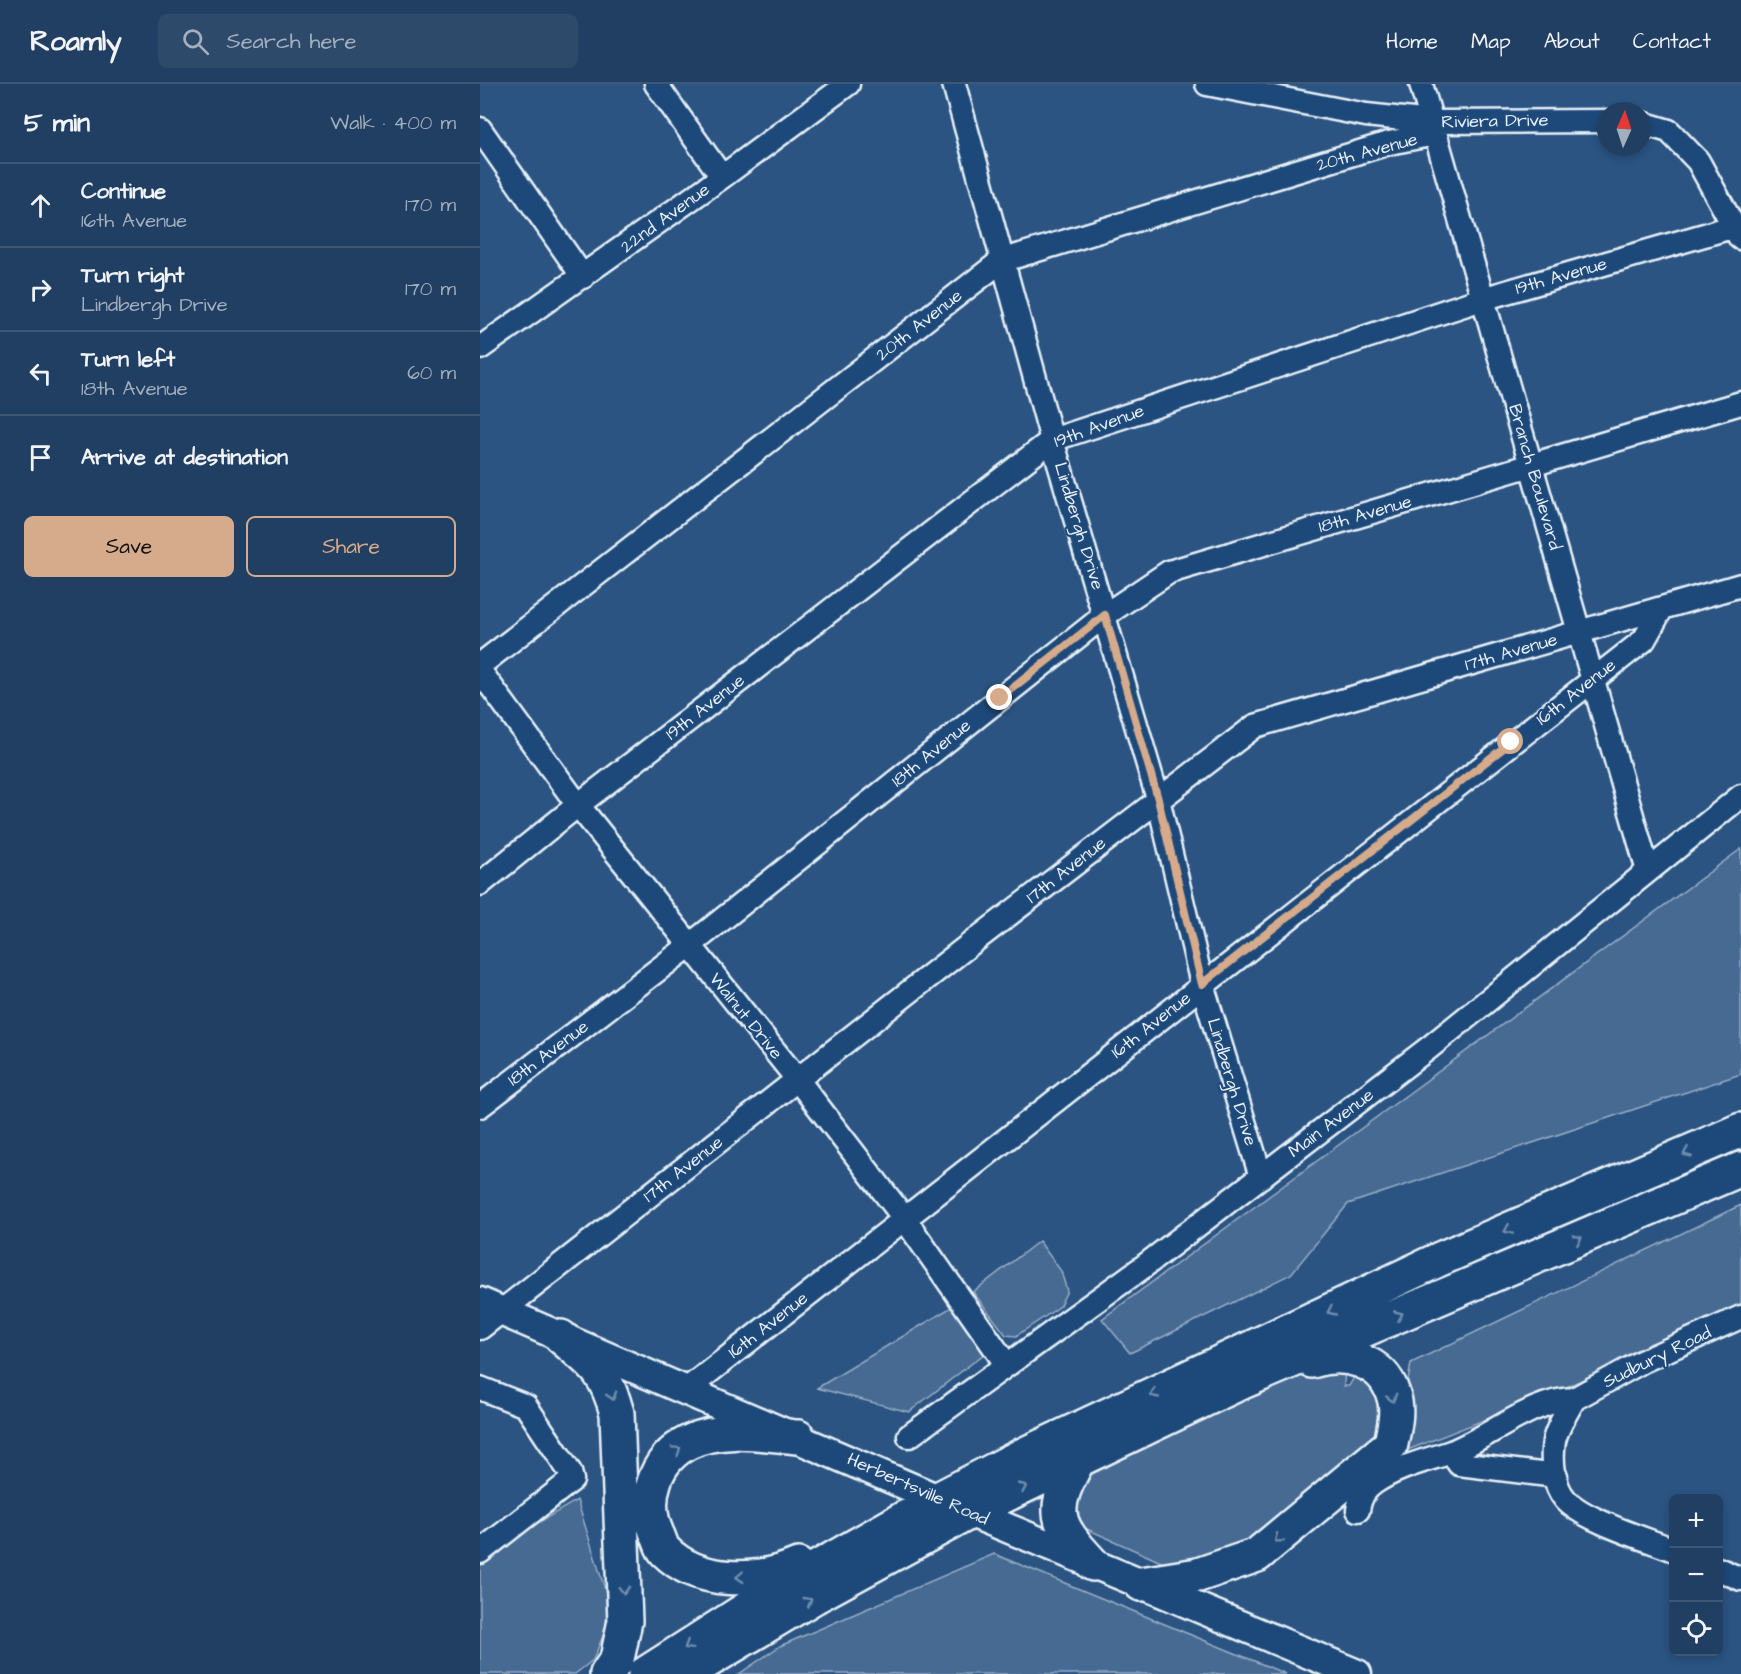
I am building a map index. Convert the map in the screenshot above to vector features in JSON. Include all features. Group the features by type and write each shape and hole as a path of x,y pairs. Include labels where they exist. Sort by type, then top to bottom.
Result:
{"highway":[{"path":"645,1674 767,1596 938,1499 1023,1455 1440,1259 1741,1130"},
{"path":"686,1674 814,1597 970,1512 1233,1386 1741,1169"},
{"path":"561,1337 601,1370 610,1388 617,1413 625,1621 617,1659 607,1674"},
{"path":"1141,1584 1198,1575 1257,1555 1391,1444 1396,1419 1393,1394 1382,1374 1361,1360 1342,1356 1322,1358 1233,1386"},
{"path":"798,1437 748,1432 717,1434 690,1442 666,1458 652,1487 650,1518 664,1550 692,1570 725,1578 774,1575 893,1524"},
{"path":"1078,1461 1062,1491 1060,1507 1063,1527 1071,1542 1093,1564"}],"main road":[{"name":"Herbertsville Road","path":"487,1314 561,1337 938,1499 1357,1674"}],"street":[{"path":"656,84 722,177"},
{"name":"22nd Avenue","path":"480,348 583,277 848,84"},
{"name":"Lindbergh Drive","path":"954,84 1052,440 1158,799 1202,984 1261,1177"},
{"name":"Riviera Drive","path":"1207,84 1433,128 1597,121"},
{"name":"Branch Boulevard","path":"1421,84 1648,871"},
{"path":"1651,126 1669,131 1698,161 1737,233"},
{"name":"20th Avenue","path":"480,666 1001,261 1433,128"},
{"path":"480,129 583,277"},
{"name":"19th Avenue","path":"480,884 578,805 1052,440 1482,299 1737,233"},
{"name":"18th Avenue","path":"480,1106 689,946 1105,615 1169,572 1741,403"},
{"name":"17th Avenue","path":"487,1314 797,1079 1255,726 1741,585"},
{"name":"16th Avenue","path":"686,1390 1644,640 1662,608"},
{"name":"Walnut Drive","path":"480,671 578,805 797,1079 904,1218 1006,1364"},
{"name":"Main Avenue","path":"909,1436 1143,1267 1430,1047 1741,796"},
{"name":"Sudbury Road","path":"1574,1399 1643,1361 1741,1317"},
{"path":"480,1388 526,1407 570,1472 572,1480 480,1552"},
{"path":"1455,1458 1537,1409 1564,1399 1574,1399 1554,1439 1553,1464 1565,1499 1583,1512 1669,1548"},
{"path":"1358,1510 1361,1498 1374,1483 1413,1464 1455,1458 1556,1476"},
{"path":"1723,1571 1741,1578"}],"shaded area":[{"path":"1741,849 1741,1074 1348,1204 1291,1274 1130,1353 1102,1319"},
{"path":"1741,1205 1741,1306 1562,1389 1395,1455 1411,1363"},
{"path":"1039,1241 1061,1271 1067,1291 1059,1307 1016,1336 1006,1335 973,1292"},
{"path":"955,1305 989,1350 909,1412 817,1388"},
{"path":"1345,1367 1344,1386 1349,1386 1357,1372 1377,1390 1383,1429 1237,1553 1174,1564 1161,1562 1078,1525 1074,1479 1287,1375"},
{"path":"577,1500 609,1602 605,1631 593,1660 575,1674 480,1674 480,1557"},
{"path":"994,1554 1286,1674 739,1674 780,1646"}],"route":[{"path":"1000,698 1105,615 1158,799 1202,984 1511,742"}]}
